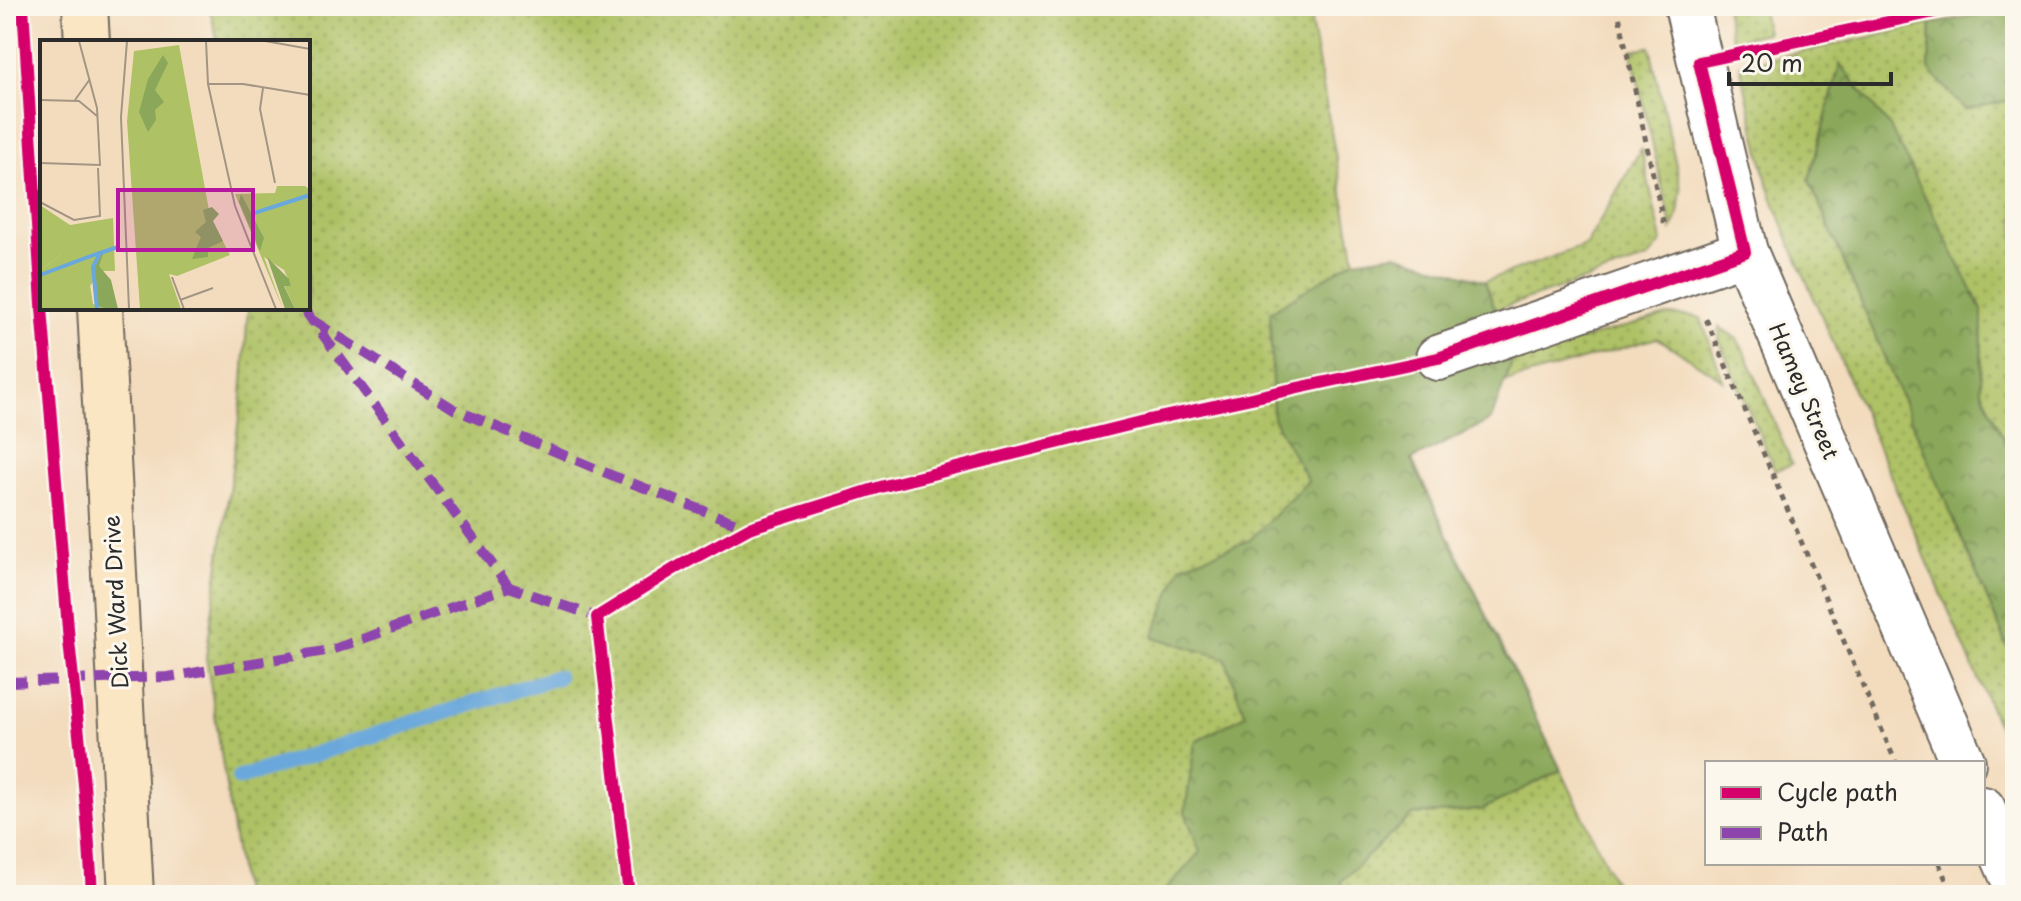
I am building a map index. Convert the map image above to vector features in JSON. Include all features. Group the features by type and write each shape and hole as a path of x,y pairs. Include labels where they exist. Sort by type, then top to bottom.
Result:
{"street":[{"path":"85,6 87,40"},
{"name":"Hamey Street","path":"1687,6 1745,252 1962,761"},
{"path":"1438,358 1745,252"},
{"name":"Dick Ward Drive","path":"100,310 131,895"},
{"path":"1985,814 2015,883"}],"path":[{"path":"1617,6 1666,234 1711,331 1895,761"},
{"path":"1940,865 1952,895"}],"green space":[{"path":"209,6 1308,6 1379,391 1621,895 243,895 206,657 242,397 248,310 310,310 310,40 218,40"},
{"path":"1725,6 1761,6 1767,33 1732,40"},
{"path":"2015,7 2015,99 1965,110 1929,69 1931,24"},
{"path":"1931,24 1929,69 1965,110 2015,99 2015,463 1981,389 1982,310 1840,64 1809,180 2015,664 2015,765 1788,238 1767,183 1740,65"},
{"path":"1650,47 1681,188 1678,215 1672,230 1631,50"},
{"path":"1840,64 1890,127 1982,310 1981,389 2015,463 2015,664 1809,180"},
{"path":"1641,149 1662,241 1648,259 1495,310 1485,281 1586,245"},
{"path":"1395,254 1485,281 1513,359 1491,420 1411,460 1561,770 1481,810 1412,815 1341,881 1342,895 1152,895 1164,892 1200,852 1185,812 1195,742 1245,715 1225,658 1153,637 1181,566 1250,540 1308,481 1273,418 1270,312 1354,260"},
{"path":"1667,315 1701,318 1723,380 1657,338 1506,382 1513,359"},
{"path":"1720,327 1737,339 1746,354 1792,464 1775,471 1719,340"}],"waterway":[{"path":"239,778 557,677"}],"marked path":[{"path":"304,310 509,587"},
{"path":"312,320 454,409 616,477 749,528"},
{"path":"6,682 168,677 331,650 509,587 597,617"}],"cycle path":[{"path":"23,6 40,273"},
{"path":"629,895 597,617 674,569 749,528 884,486 1149,420 1438,358 1745,252 1699,62 1963,6"},
{"path":"42,310 92,895"}]}
